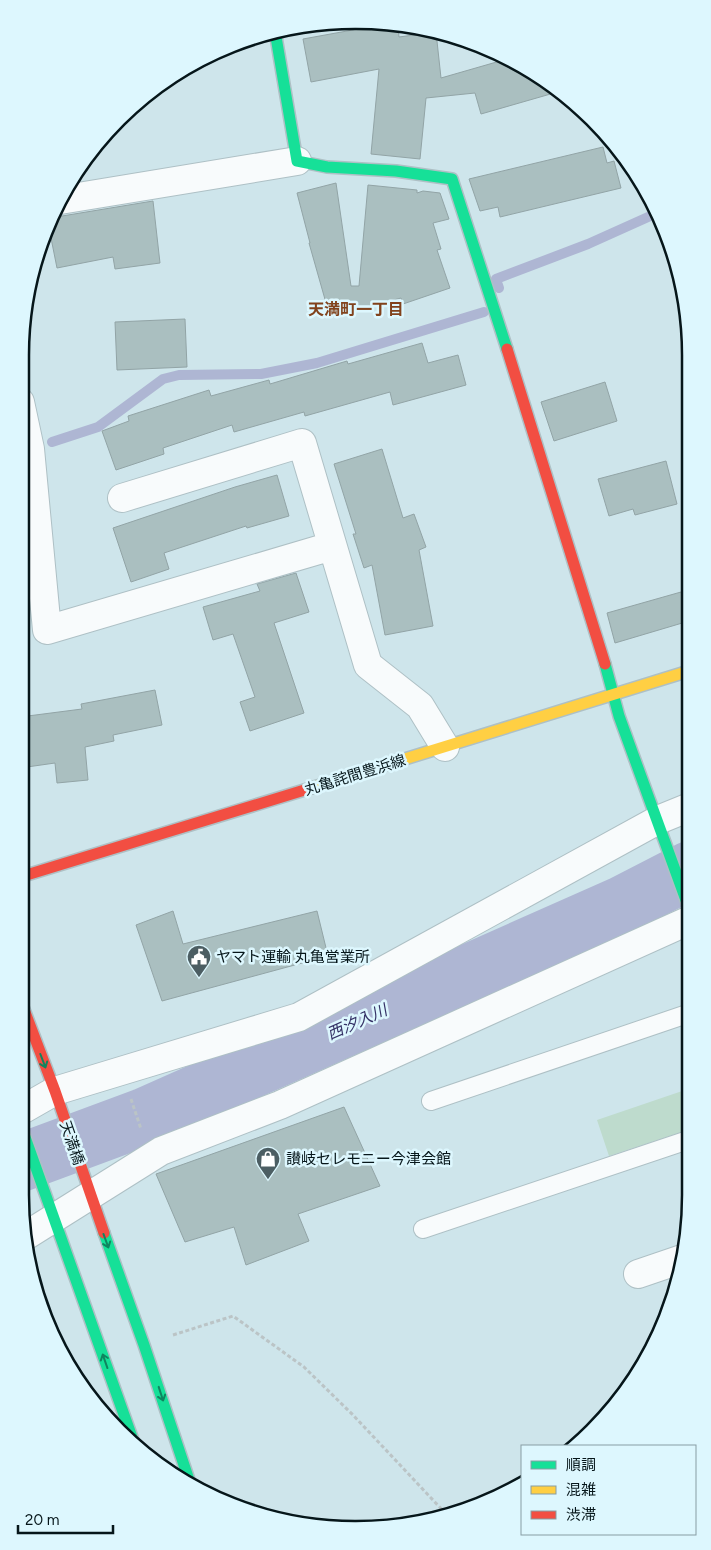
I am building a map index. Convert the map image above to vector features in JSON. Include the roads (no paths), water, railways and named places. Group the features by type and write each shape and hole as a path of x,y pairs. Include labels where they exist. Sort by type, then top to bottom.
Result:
{"street":[{"path":"276,39 297,161"},
{"path":"69,198 297,161 327,166 396,171 452,179 488,286 596,631 620,716 682,890"},
{"path":"122,498 302,442 368,665 420,706 445,747"},
{"path":"29,443 47,630 332,546"},
{"name":"丸亀詫間豊浜線","path":"29,874 682,673"},
{"path":"29,1106 55,1091 299,1017 658,820 682,810"},
{"path":"31,1232 54,1216 161,1151 280,1105 682,917"},
{"name":"天満橋","path":"29,1023 55,1091 187,1474"},
{"path":"29,1148 130,1431"},
{"path":"638,1274 675,1261"}],"lane":[{"path":"431,1101 682,1016"},
{"path":"423,1229 682,1142"}],"waterway":[{"path":"499,288 496,279 588,244 651,216"},
{"path":"52,442 98,427 163,379 179,375 261,374 317,363 484,312"},
{"name":"西汐入川","path":"29,1160 144,1117 622,905 682,874"}],"place":[{"name":"ヤマト運輸 丸亀営業所","path":"199,978"},
{"name":"讃岐セレモニー今津会館","path":"268,1180"}],"district":[{"name":"天満町一丁目","path":"356,309"}]}
